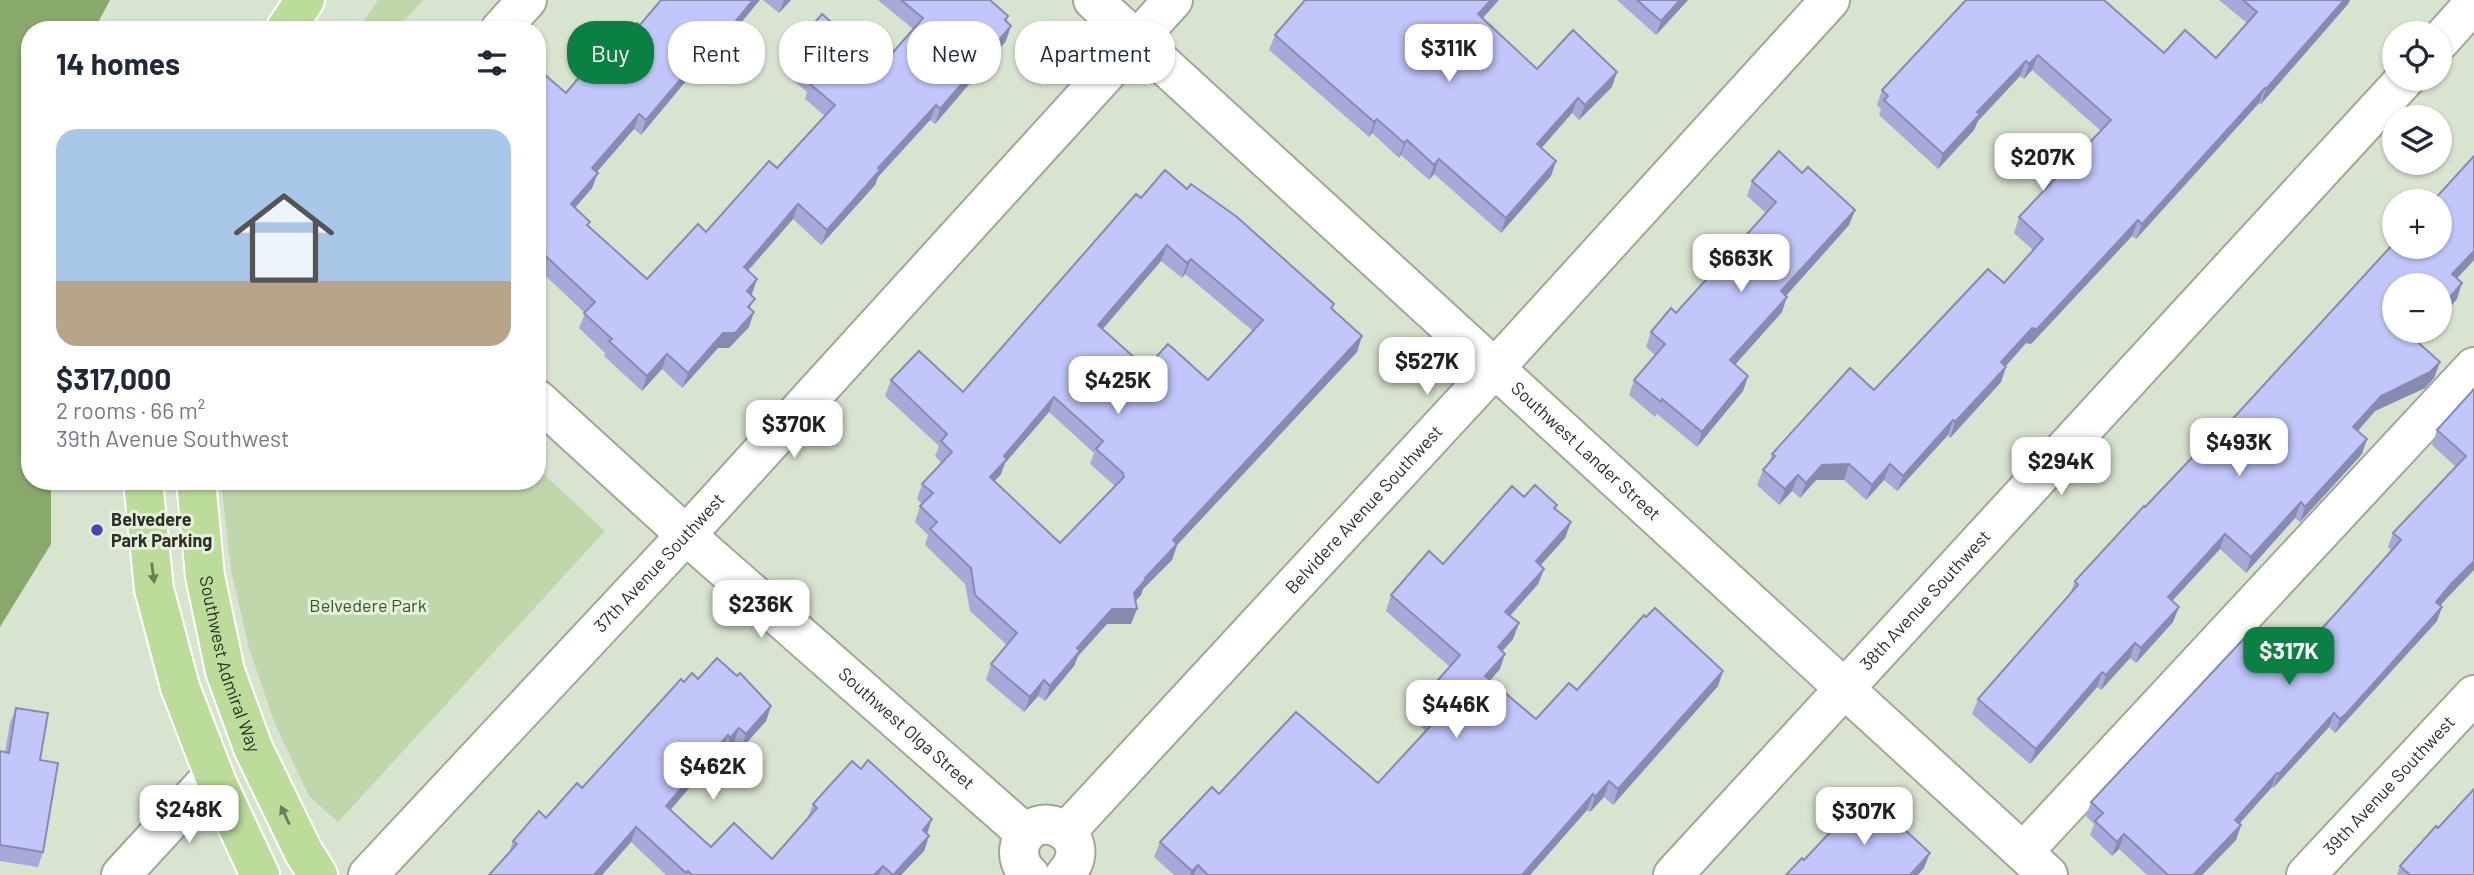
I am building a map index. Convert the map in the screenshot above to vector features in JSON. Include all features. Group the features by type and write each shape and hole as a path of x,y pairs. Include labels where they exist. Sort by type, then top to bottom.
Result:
{"main road":[{"path":"291,21 305,0"},
{"path":"143,490 155,589 180,687 213,775 260,875"},
{"name":"Southwest Admiral Way","path":"197,490 205,576 225,671 253,748 303,851 318,875"}],"street":[{"path":"508,21 527,0"},
{"name":"Southwest Lander Street","path":"1093,0 1116,21"},
{"name":"37th Avenue Southwest","path":"1154,21 1173,0"},
{"name":"Belvidere Avenue Southwest","path":"1066,832 1495,368 1830,0"},
{"path":"2452,28 2474,3"},
{"name":"Southwest Lander Street","path":"1175,76 2036,864"},
{"name":"37th Avenue Southwest","path":"368,875 687,535 1096,84"},
{"name":"38th Avenue Southwest","path":"1673,875 2394,91"},
{"path":"2036,864 2474,367"},
{"name":"Southwest Olga Street","path":"546,407 1026,834"},
{"name":"39th Avenue Southwest","path":"2306,875 2474,695"},
{"path":"121,875 213,775"},
{"path":"1039,825 1056,826 1066,832 1074,843 1075,861 1048,874 1020,861 1019,852 1026,834 1039,825"}],"green space":[{"path":"0,0 110,0 99,21 21,21 21,490 51,490 51,544 0,627"},
{"path":"378,0 423,0 404,21 364,21"},
{"name":"Belvedere Park","path":"546,476 605,531 338,822 309,796 275,724 249,648 231,570 222,490 546,490"}],"building":[{"path":"661,0 753,0 736,21 668,21 668,84 677,84 646,120 639,114 592,168 598,173 571,204 590,222 587,225 647,279 698,224 706,232 769,161 777,168 835,105 810,84 893,84 893,52 907,36 907,84 961,84 940,109 936,105 878,168 880,170 827,230 798,204 744,267 757,279 747,291 755,299 748,307 754,312 735,333 723,333 688,373 667,354 647,376 609,341 612,339 584,313 595,302 546,256 546,76 566,93 573,84 654,84 654,21 643,21"},
{"path":"901,0 990,0 1008,16 1005,20 1011,26 1001,38 1001,21 920,21 923,18"},
{"path":"1305,0 1491,0 1478,14 1537,69 1573,30 1617,72 1585,105 1578,98 1537,144 1556,161 1506,218 1439,159 1434,165 1407,140 1404,143 1377,119 1374,122 1275,35"},
{"path":"1637,0 1680,0 1661,21"},
{"path":"1966,0 2104,0 2164,53 2185,30 2216,58 2257,12 2243,0 2344,0 2142,224 2138,220 2037,329 2032,328 2001,362 2006,367 1955,422 1953,420 1903,476 1890,464 1872,485 1849,464 1822,465 1806,483 1798,475 1785,489 1763,470 1775,456 1772,454 1850,368 1874,390 1988,269 2004,283 2043,239 2019,217 2111,120 2038,55 2029,64 2026,61 1977,112 1980,114 1943,154 1884,100 1888,96 1882,90"},
{"path":"822,14 830,21 816,21"},
{"path":"1779,151 1802,173 1808,167 1855,210 1781,291 1787,297 1730,360 1748,376 1702,432 1634,380 1665,344 1651,332 1671,308 1676,313 1776,202 1752,181"},
{"path":"2474,156 2474,251 2452,274 2382,273 2382,343 2419,343 2440,362 2430,372 2381,396 2353,427 2367,439 2305,507 2301,502 2251,557 2225,534 2168,597 2179,607 2141,648 2135,643 2106,675 2102,672 2036,749 1978,699 2078,585 2075,581 2203,446 2206,448 2382,256 2382,259 2452,259 2452,189 2444,189"},
{"path":"1165,170 1187,189 1191,184 1237,217 1334,304 1331,308 1362,336 1173,540 1177,544 1134,593 1137,609 1112,609 1077,648 1080,651 1050,686 1044,680 1030,697 991,664 1017,633 975,595 971,568 930,529 937,522 920,506 933,493 922,484 952,452 941,441 947,434 891,380 919,351 963,392 1136,194 1141,198","holes":["1167,245 1187,263 1191,259 1263,320 1208,380 1168,344 1146,368 1098,325","1054,397 1103,441 1096,449 1123,473 1124,477 1060,543 990,477 1007,459 1004,456"]},
{"path":"2452,274 2462,283 2452,295"},
{"path":"2474,389 2474,561 2436,602 2442,607 2346,714 2340,719 2334,713 2279,774 2277,773 2235,820 2241,825 2193,875 2168,875 2124,834 2117,842 2095,821 2103,813 2091,802 2251,631 2288,665 2401,540 2393,533 2466,456 2437,430"},
{"path":"1535,485 1557,505 1554,508 1571,522 1536,561 1544,569 1505,612 1519,623 1498,647 1505,654 1485,676 1536,719 1569,683 1577,690 1644,615 1646,617 1655,608 1723,671 1618,789 1609,781 1595,797 1593,794 1522,875 1208,875 1198,865 1192,871 1160,842 1212,787 1219,794 1296,712 1378,783 1437,719 1418,703 1460,655 1391,595 1429,551 1443,564 1512,486 1524,497"},
{"path":"717,658 737,676 740,673 771,706 746,734 739,728 730,738 728,735 666,806 711,847 734,823 772,859 817,808 813,804 852,761 861,769 868,760 932,819 923,830 929,836 893,875 883,866 874,875 692,875 688,871 686,873 636,827 594,875 489,875 517,844 513,841 539,811 546,818 577,783 582,788 681,679 684,682 692,673 698,679"},
{"path":"16,708 48,713 40,760 58,763 43,852 0,845 0,751 9,753"},
{"path":"2474,789 2474,875 2410,875 2400,866"},
{"path":"1864,796 1930,853 1910,875 1786,875 1802,858 1804,860"}],"place":[{"name":"Belvedere Park Parking","path":"97,530"}]}
